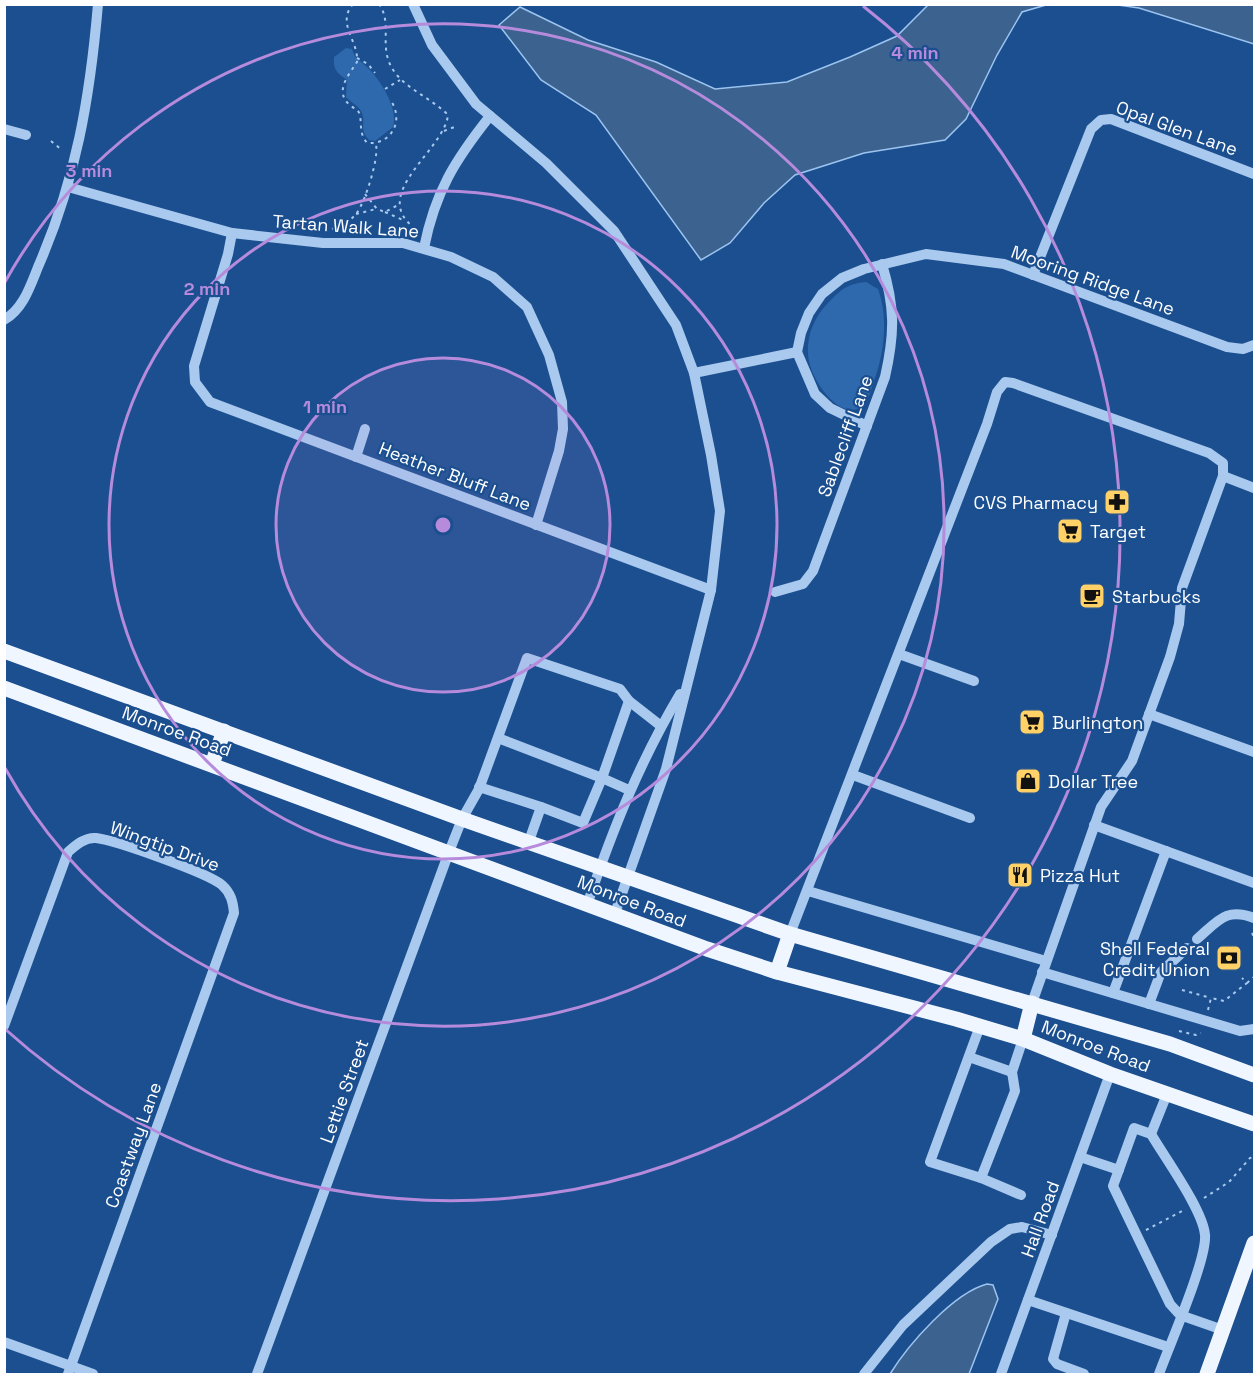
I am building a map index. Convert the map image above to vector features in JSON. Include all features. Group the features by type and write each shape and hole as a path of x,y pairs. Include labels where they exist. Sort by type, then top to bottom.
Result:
{"main road":[{"name":"Monroe Road","path":"4,651 462,819 790,934 1170,1044 1254,1075"},
{"name":"Monroe Road","path":"4,688 449,852 614,916 777,972 1023,1039 1110,1074 1254,1124"},
{"path":"212,764 224,731"},
{"path":"777,972 790,934"},
{"path":"1023,1039 1032,1003"},
{"path":"1207,1374 1254,1243"}],"street":[{"path":"4,320 15,314 26,295 48,245 68,187 92,81 98,4"},
{"path":"413,4 432,45 476,104 546,163 614,231 676,325 694,373 720,511 711,590 685,686 666,770 614,916"},
{"path":"424,248 430,214 439,191 452,166 490,116"},
{"name":"Opal Glen Lane","path":"1034,275 1091,129 1101,120 1111,119 1254,174"},
{"path":"4,129 26,135"},
{"name":"Tartan Walk Lane","path":"68,187 232,233 323,243 403,243 424,248 493,277 527,307 549,355 562,402 563,429 550,482 536,525"},
{"name":"Heather Bluff Lane","path":"232,233 228,254 194,366 195,382 210,402 711,590"},
{"name":"Mooring Ridge Lane","path":"797,352 809,313 822,294 842,278 882,264 926,254 1004,264 1227,347 1243,348 1254,345"},
{"name":"Sablecliff Lane","path":"775,592 803,584 813,571 885,377 892,346 894,314 882,264"},
{"path":"694,373 797,352 815,394 830,408 867,426"},
{"path":"790,934 853,775 997,392 1005,382 1013,382 1209,453 1223,463 1223,476 1182,588 1174,643 1149,714 1132,761 1103,802 1032,1003"},
{"path":"356,457 365,429"},
{"path":"1223,476 1254,488"},
{"path":"899,654 974,681"},
{"name":"Lettie Street","path":"257,1374 449,852 462,819 479,787 526,658 620,689 629,701"},
{"path":"587,904 629,790 661,726 685,686"},
{"path":"479,787 583,823 602,778 629,701 661,726"},
{"path":"1149,714 1254,752"},
{"path":"498,738 629,790"},
{"path":"853,775 970,818"},
{"path":"529,841 541,807"},
{"path":"1094,825 1254,883"},
{"name":"Wingtip Drive","path":"4,1026 68,852 79,843 95,838 178,864 208,876 222,885 233,899 234,913 229,926"},
{"path":"1113,993 1166,852"},
{"path":"808,891 1044,967 1113,993 1240,1031 1254,1029"},
{"path":"1197,939 1227,914 1233,912 1254,918"},
{"name":"Coastway Lane","path":"70,1371 229,926"},
{"path":"1149,1004 1161,972 1187,948"},
{"path":"980,1026 930,1162 981,1178 1021,1195"},
{"path":"981,1178 1015,1091 1012,1072 1023,1039"},
{"path":"969,1057 1012,1072"},
{"name":"Hall Road","path":"1003,1374 1110,1074"},
{"path":"1151,1134 1167,1094"},
{"path":"1158,1374 1180,1314 1204,1250 1205,1234 1200,1218 1151,1134 1134,1128 1113,1186 1170,1304 1180,1314 1223,1330"},
{"path":"1080,1157 1119,1170"},
{"path":"864,1374 903,1325 991,1242 1010,1229 1022,1227 1052,1235"},
{"path":"1028,1300 1168,1347"},
{"path":"1066,1312 1053,1359 1057,1364 1084,1374"},
{"path":"4,1342 70,1371 93,1374"}],"path":[{"path":"353,4 347,13 347,23 357,58 344,81 344,98 357,110 361,135 367,143 376,144"},
{"path":"379,4 386,20 387,58 401,79 436,102 448,115 444,131 412,171 401,204 404,220"},
{"path":"357,58 368,64 375,73"},
{"path":"385,89 401,79"},
{"path":"332,229 344,225 356,214 374,166 376,144 395,128 397,110 391,101"},
{"path":"444,131 457,126"},
{"path":"51,141 62,150"},
{"path":"365,194 377,209 404,220 416,230"},
{"path":"385,212 401,204"},
{"path":"356,214 377,209"},
{"path":"1182,990 1224,1001 1254,977"},
{"path":"1242,978 1247,983"},
{"path":"1173,1037 1177,1031 1200,1035 1211,998"}],"shaded area":[{"path":"928,5 1046,5 1022,12 997,55 966,119 945,140 864,153 795,175 764,203 730,243 701,260 596,115 541,80 499,25 520,7 588,40 656,62 715,89 787,82 897,36"},
{"path":"1118,5 1254,5 1254,44 1139,8"},
{"path":"346,48 352,49 356,57 372,72 391,103 393,127 375,141 369,140 366,136 361,111 346,97 347,80 335,68 334,57"},
{"path":"866,282 878,289 881,299 884,322 883,345 867,400 861,407 849,410 833,402 815,377 809,361 809,337 818,315 836,294 854,284"},
{"path":"987,1284 993,1285 998,1299 969,1374 890,1374 920,1335 946,1309 974,1289"}],"place":[{"name":"CVS Pharmacy","path":"1117,502"},
{"name":"Target","path":"1070,531"},
{"name":"Starbucks","path":"1092,596"},
{"name":"Burlington","path":"1032,722"},
{"name":"Dollar Tree","path":"1028,781"},
{"name":"Pizza Hut","path":"1020,875"},
{"name":"Shell Federal Credit Union","path":"1229,958"}]}
